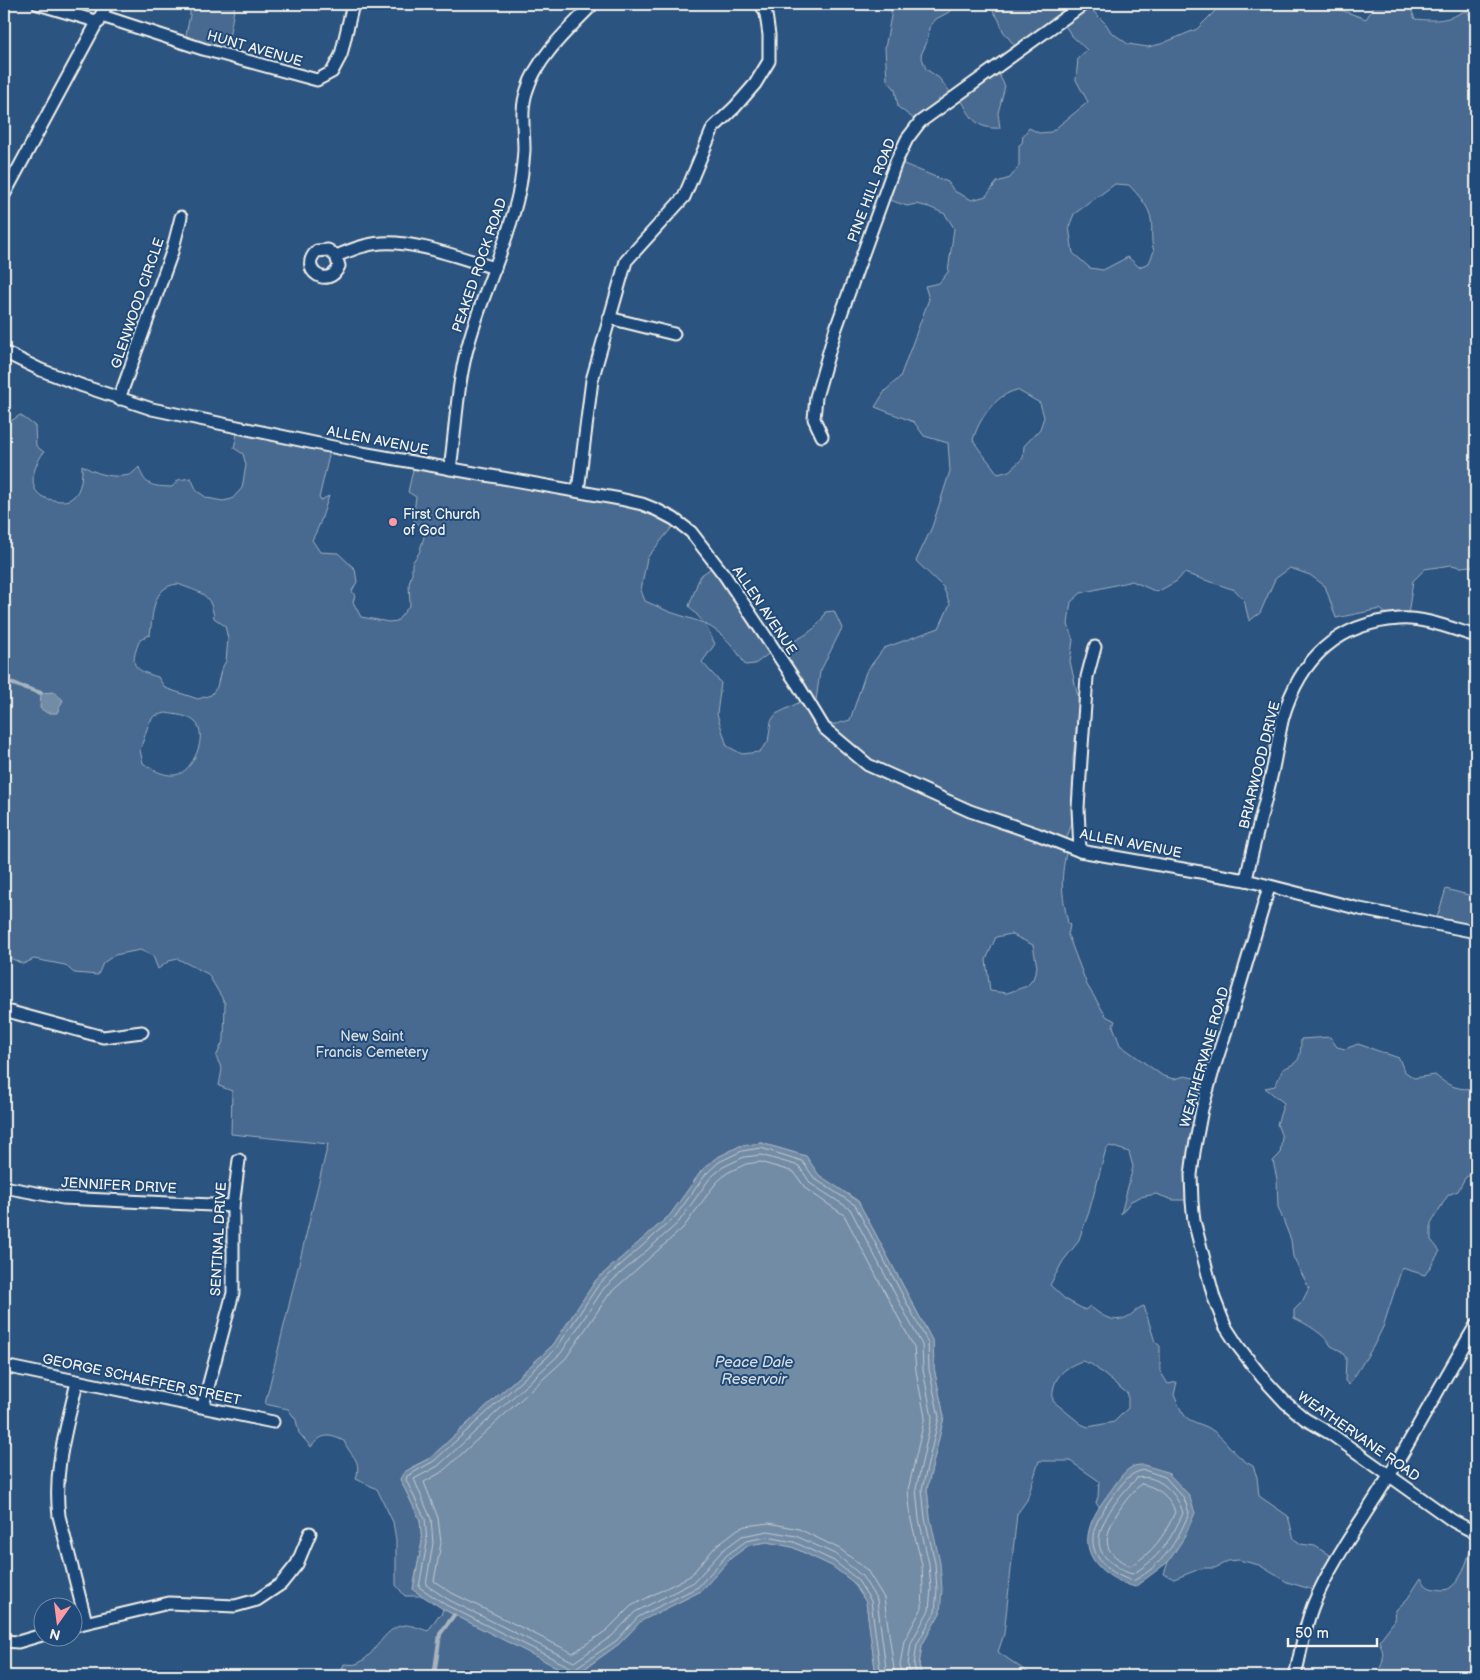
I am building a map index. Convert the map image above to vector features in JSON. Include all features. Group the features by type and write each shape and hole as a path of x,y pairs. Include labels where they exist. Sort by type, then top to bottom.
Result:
{"street":[{"name":"HUNT AVENUE","path":"38,4 100,19 317,80 332,72 341,55 353,4"},
{"path":"4,195 107,4"},
{"name":"PEAKED ROCK ROAD","path":"450,469 463,364 469,340 508,232 522,175 523,110 527,89 536,70 557,42 593,4"},
{"path":"578,491 592,380 626,261 684,197 713,128 740,102 755,84 769,61 769,35 766,14 761,4"},
{"name":"PINE HILL ROAD","path":"822,436 814,419 816,397 835,331 896,162 907,138 920,122 1084,4"},
{"name":"GLENWOOD CIRCLE","path":"119,398 172,252 181,217"},
{"path":"336,256 357,247 382,243 407,245 495,268"},
{"path":"609,318 674,334"},
{"name":"ALLEN AVENUE","path":"4,352 41,370 152,409 362,453 642,504 674,519 690,532 725,576 798,684 824,728 868,765 970,811 1080,851 1246,880 1386,914 1476,932"},
{"name":"BRIARWOOD DRIVE","path":"1246,880 1283,717 1301,674 1326,645 1352,628 1378,621 1400,618 1423,621 1476,636"},
{"path":"1080,851 1078,808 1087,677 1095,647"},
{"name":"WEATHERVANE ROAD","path":"1269,887 1202,1109 1195,1141 1191,1175 1194,1221 1214,1298 1225,1326 1238,1346 1262,1377 1293,1410 1453,1521 1476,1533"},
{"path":"4,1012 11,1012 104,1036 142,1032"},
{"name":"SENTINAL DRIVE","path":"203,1406 233,1293 233,1206 239,1160"},
{"name":"JENNIFER DRIVE","path":"4,1187 63,1198 233,1206"},
{"path":"1295,1676 1306,1624 1328,1574 1389,1476 1476,1325"},
{"name":"GEORGE SCHAEFFER STREET","path":"4,1366 273,1422"},
{"path":"77,1382 58,1467 57,1500 59,1516 86,1622"},
{"path":"82,1623 169,1603 235,1606 258,1600 281,1584 297,1564 310,1533"},
{"path":"4,1641 18,1642 32,1638"}],"green space":[{"path":"190,4 235,4 229,38 224,53 185,40 190,15"},
{"path":"891,4 956,4 951,11 936,19 929,28 927,42 921,55 926,69 939,78 954,97 918,122 898,107 895,89 887,80 885,48 891,16"},
{"name":"New Saint Francis Cemetery","path":"982,4 1086,4 1106,24 1111,32 1128,44 1148,47 1161,44 1197,29 1215,11 1213,4 1324,4 1366,19 1376,4 1409,4 1415,19 1442,19 1466,10 1476,23 1476,570 1470,566 1451,565 1425,569 1413,581 1408,615 1396,621 1380,609 1336,618 1325,586 1310,575 1290,568 1275,579 1260,613 1249,621 1244,600 1235,590 1184,573 1177,581 1157,592 1132,581 1081,593 1071,602 1068,624 1073,640 1070,661 1079,702 1073,759 1075,814 1065,843 1068,845 1062,884 1068,923 1070,925 1068,935 1087,985 1106,1016 1115,1021 1113,1026 1120,1045 1163,1076 1174,1079 1185,1076 1207,1081 1190,1200 1173,1200 1156,1194 1140,1197 1131,1201 1121,1214 1133,1167 1129,1152 1110,1146 1106,1149 1089,1212 1078,1242 1063,1261 1050,1285 1065,1299 1085,1310 1090,1306 1107,1318 1122,1319 1144,1306 1155,1342 1160,1346 1160,1371 1168,1384 1177,1382 1174,1395 1185,1416 1215,1432 1241,1458 1253,1466 1257,1477 1259,1496 1288,1516 1294,1539 1301,1544 1315,1546 1337,1560 1320,1592 1287,1582 1259,1565 1239,1560 1228,1561 1215,1568 1202,1568 1174,1579 1164,1574 1168,1562 1185,1536 1119,1480 1099,1507 1096,1503 1099,1481 1070,1461 1039,1461 1027,1500 1017,1514 1004,1634 998,1652 1033,1676 922,1676 919,1665 922,1645 940,1613 927,1489 944,1417 934,1368 933,1342 858,1201 818,1175 806,1156 761,1143 740,1146 716,1158 702,1170 670,1215 596,1280 553,1345 430,1458 412,1467 400,1479 420,1520 422,1542 413,1589 422,1596 405,1596 396,1585 396,1540 393,1522 377,1489 356,1479 357,1462 344,1441 326,1436 319,1439 311,1447 299,1433 296,1420 288,1409 265,1404 328,1144 231,1134 232,1091 219,1086 222,1069 216,1057 224,1039 225,1003 208,974 178,959 169,961 158,969 153,956 140,950 115,955 103,963 98,975 74,973 65,965 34,959 23,964 10,958 4,959 4,431 11,421 20,415 35,426 36,446 44,452 36,466 33,481 34,488 44,497 61,501 70,499 78,491 81,483 82,465 98,473 110,476 129,475 139,467 141,474 147,482 155,486 172,487 178,480 191,478 197,491 207,498 223,501 232,499 242,488 246,465 243,454 234,448 239,424 332,443 319,498 321,500 329,496 320,524 312,540 320,552 338,553 355,569 357,582 352,591 355,596 353,602 361,617 389,622 397,621 410,605 409,584 412,563 419,553 424,537 423,528 413,519 416,497 408,492 415,461 635,504 674,525 647,558 641,590 645,601 670,612 704,623 689,606 700,576 714,566 771,652 755,664 745,665 728,641 705,624 715,644 702,662 721,683 717,714 727,746 742,754 759,752 768,742 771,721 776,714 802,701 776,650 811,630 822,619 825,612 834,611 842,628 820,672 814,715 820,724 836,724 850,720 866,672 884,648 939,628 950,604 943,587 916,561 932,527 950,471 948,443 924,436 914,422 875,407 885,391 900,377 929,299 925,286 939,283 948,272 954,228 945,214 929,207 916,204 907,206 884,198 899,162 948,182 954,191 972,200 986,196 997,182 1010,178 1019,166 1019,145 1022,143 1023,136 1029,128 1039,133 1051,132 1088,102 1076,80 1078,58 1087,50 1071,35 1063,22 1018,50 1003,31 999,20 990,6","holes":["1115,184 1129,185 1143,201 1150,214 1154,251 1149,263 1139,267 1128,257 1103,270 1090,268 1073,253 1069,227 1074,214","1017,390 1040,403 1044,417 1040,429 1024,446 1023,458 1009,471 998,474 973,440 984,416 995,402","178,584 198,592 207,598 214,618 225,626 228,639 226,661 221,670 217,687 211,695 198,699 165,688 158,677 142,671 135,665 134,660 140,639 150,635 155,602 163,590","166,713 182,716 195,722 199,728 200,744 197,752 193,761 182,773 166,775 143,763 140,750 149,723 154,716","1011,934 1033,945 1037,967 1033,979 1027,986 1007,993 990,991 986,960 996,937","1082,1361 1091,1364 1128,1394 1128,1408 1114,1422 1088,1427 1081,1424 1053,1401 1056,1381 1069,1367"]},
{"path":"998,73 1005,86 998,113 1000,128 991,128 978,123 974,119 959,95"},
{"path":"1446,889 1468,895 1476,893 1476,934 1435,924"},
{"path":"1330,1037 1337,1047 1345,1049 1358,1044 1399,1058 1404,1071 1414,1078 1435,1075 1454,1087 1464,1089 1476,1088 1476,1171 1465,1178 1458,1191 1448,1195 1431,1223 1431,1240 1440,1251 1425,1275 1402,1268 1383,1327 1349,1385 1345,1381 1346,1358 1341,1351 1331,1346 1315,1330 1294,1318 1294,1310 1302,1302 1309,1288 1293,1257 1291,1240 1278,1207 1277,1179 1273,1161 1280,1154 1282,1137 1277,1124 1284,1103 1265,1088 1275,1086 1283,1069 1297,1061 1300,1055 1301,1039"},
{"path":"1476,1535 1476,1676 1375,1676 1381,1667 1383,1659 1379,1641 1395,1620 1396,1610 1408,1598 1421,1578 1427,1586 1433,1589 1446,1590 1456,1583 1463,1571 1474,1536"},
{"path":"767,1542 792,1547 832,1566 853,1582 866,1602 876,1676 575,1676 619,1644 641,1621 701,1591 731,1558 749,1545"},
{"path":"443,1609 575,1676 334,1676 341,1672 344,1664 355,1664 363,1660 390,1631 397,1627 408,1625 428,1631 438,1616 441,1615"}],"water":[{"path":"54,692 63,700 57,713 47,713 40,708 41,693"},
{"name":"Peace Dale Reservoir","path":"761,1143 806,1156 819,1175 858,1201 933,1342 934,1368 944,1417 927,1489 930,1517 940,1563 942,1589 940,1613 922,1645 919,1665 922,1676 876,1676 866,1602 853,1582 832,1566 792,1547 767,1542 749,1545 731,1558 701,1591 641,1621 619,1644 574,1676 443,1609 413,1590 422,1542 420,1520 400,1479 404,1472 430,1458 553,1345 596,1280 670,1215 702,1170 716,1158 740,1146"},
{"path":"1144,1465 1167,1472 1189,1495 1195,1513 1185,1536 1168,1562 1135,1587 1116,1580 1100,1568 1093,1560 1089,1551 1088,1541 1090,1525 1095,1515 1122,1475 1135,1466"}],"waterway":[{"path":"4,681 41,693"},
{"path":"434,1676 440,1634 454,1615"}],"place":[{"name":"First Church of God","path":"393,522"}]}
